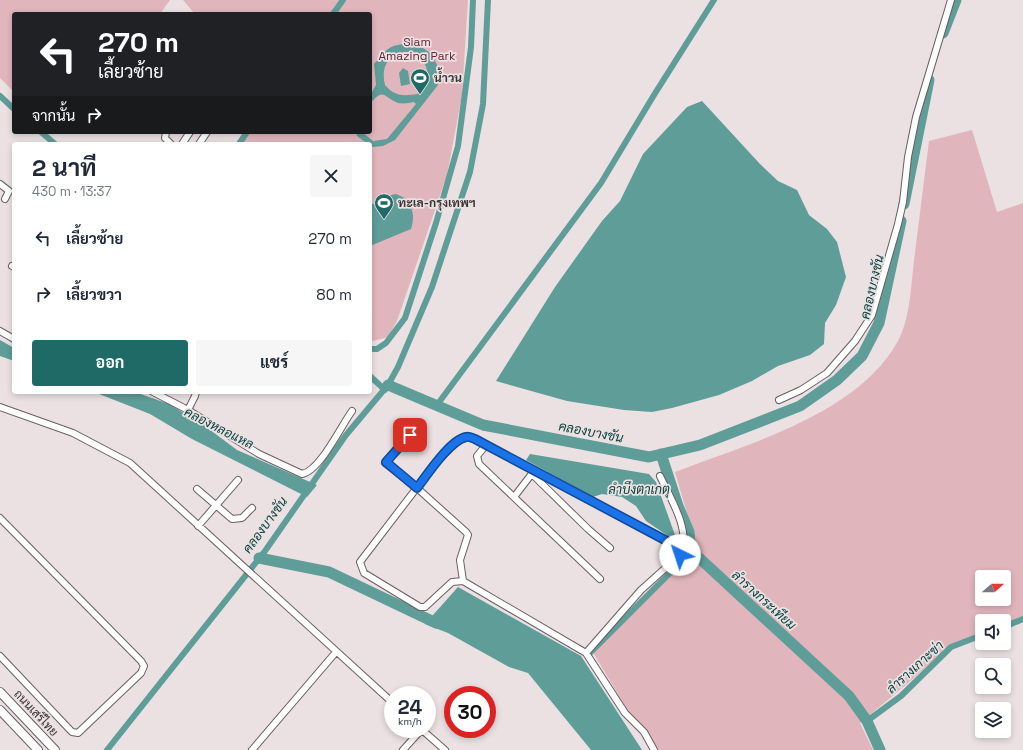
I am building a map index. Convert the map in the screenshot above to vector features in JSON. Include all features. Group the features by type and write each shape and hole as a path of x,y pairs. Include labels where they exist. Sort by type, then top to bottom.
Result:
{"main road":[{"name":"ถนนเสรีไทย","path":"0,692 55,750"},
{"name":"ถนนเสรีไทย","path":"0,710 38,750"}],"street":[{"path":"779,400 801,390 827,373 855,341 872,315 898,224 904,195 907,161 916,117 951,0"},
{"path":"0,184 9,191 5,199"},
{"path":"0,332 12,338"},
{"path":"157,394 188,410 260,454 302,474 307,473 314,467 338,435 352,411"},
{"path":"188,410 196,394"},
{"path":"0,407 73,432 130,463 384,695"},
{"path":"410,435 386,462 468,535 460,560 463,581"},
{"path":"654,750 644,732 625,713 586,653 463,581 452,582 425,607 420,606 364,573 360,562 435,464 458,440 467,436 680,548 681,552"},
{"path":"486,445 477,456 479,464 600,579"},
{"path":"514,497 533,472"},
{"path":"533,472 588,530 610,548"},
{"path":"586,653 641,590 680,555 684,542 679,517 660,476"},
{"path":"198,526 238,480"},
{"path":"197,489 232,519 242,518 252,508"},
{"path":"0,518 141,661 144,666 141,673 78,733 72,732 0,656"},
{"path":"252,750 336,652"},
{"path":"403,750 414,738"},
{"path":"431,738 444,750"}],"green space":[{"path":"0,0 170,0 161,12 12,12 12,90 0,78"},
{"name":"Siam Amazing Park","path":"183,0 468,0 462,95 447,175 397,321 388,337 372,341 372,142 243,142 249,134 372,134 372,12 193,12"},
{"path":"972,130 997,212 1023,203 1023,617 1011,621 1011,614 975,614 975,635 950,645 908,683 860,723 873,750 658,750 647,731 628,711 591,649 654,584 688,554 693,534 675,472 735,450 799,423 829,407 857,388 880,366 898,341 908,313 929,141"}],"water":[{"name":"น้ำวน","path":"415,43 429,52 438,67 438,85 395,140 383,146 372,147 372,142 365,142 356,134 364,134 373,141 387,139 416,104 414,102 398,103 384,95 378,96 372,102 372,92 376,85 374,64 387,50 395,46","holes":["403,52 415,54 422,59 429,79 418,94 400,95 392,92 385,85 384,69 386,64 397,54"]},
{"path":"403,68 408,71 410,84 401,86 399,73"},
{"path":"702,101 760,164 778,181 797,190 809,215 827,229 837,242 846,277 836,305 825,323 824,344 810,355 778,366 752,381 719,395 652,412 624,410 567,401 496,381 555,287 602,221 620,201 643,154 687,107"},
{"name":"ทะเล-กรุงเทพฯ","path":"396,194 405,198 410,205 413,216 411,229 372,245 372,204"},
{"path":"0,340 12,347 12,360 0,356"},
{"path":"99,394 141,394 169,404 205,426 237,450 317,485 307,497 192,439 150,414"},
{"name":"ลำบึงตาเกตุ","path":"530,454 649,474 656,482 675,535 668,536 646,521 636,506 622,497 602,494 593,497 526,460"},
{"path":"458,587 581,656 642,750 591,750 528,673 509,667 448,633 425,624"}],"waterway":[{"path":"334,12 343,0"},
{"path":"372,349 377,349 386,343 405,318 436,223 458,146 471,47 473,0"},
{"name":"คลองบางชัน","path":"107,750 265,551 346,435 388,385 398,367 432,287 470,172 483,104 488,0"},
{"path":"437,405 601,183 714,0"},
{"name":"คลองบางชัน","path":"943,33 956,0"},
{"name":"คลองบางชัน","path":"904,204 929,80"},
{"path":"0,96 12,107"},
{"path":"43,134 53,142"},
{"path":"240,142 246,134"},
{"name":"คลองบางชัน","path":"388,385 483,425 649,457 700,445 800,406 837,380 862,356 879,323 901,221"},
{"path":"372,378 385,390"},
{"name":"ลำรางกระเทียม","path":"661,454 678,506 689,532 691,552 849,696 867,721 880,750"},
{"path":"590,653 691,552"},
{"path":"259,558 329,572 436,623 442,624"},
{"name":"ลำรางเกาะข่า","path":"1011,624 1023,619"},
{"name":"ลำรางเกาะข่า","path":"867,721 901,696 951,647 975,638"}],"place":[{"name":"น้ำวน","path":"420,95"},
{"name":"ทะเล-กรุงเทพฯ","path":"384,220"}],"route":[{"path":"410,435 386,462 417,488 435,464 458,440 467,436 680,548 680,555"}],"water label":[{"name":"คลองหลอแหล","path":"219,428"}]}
